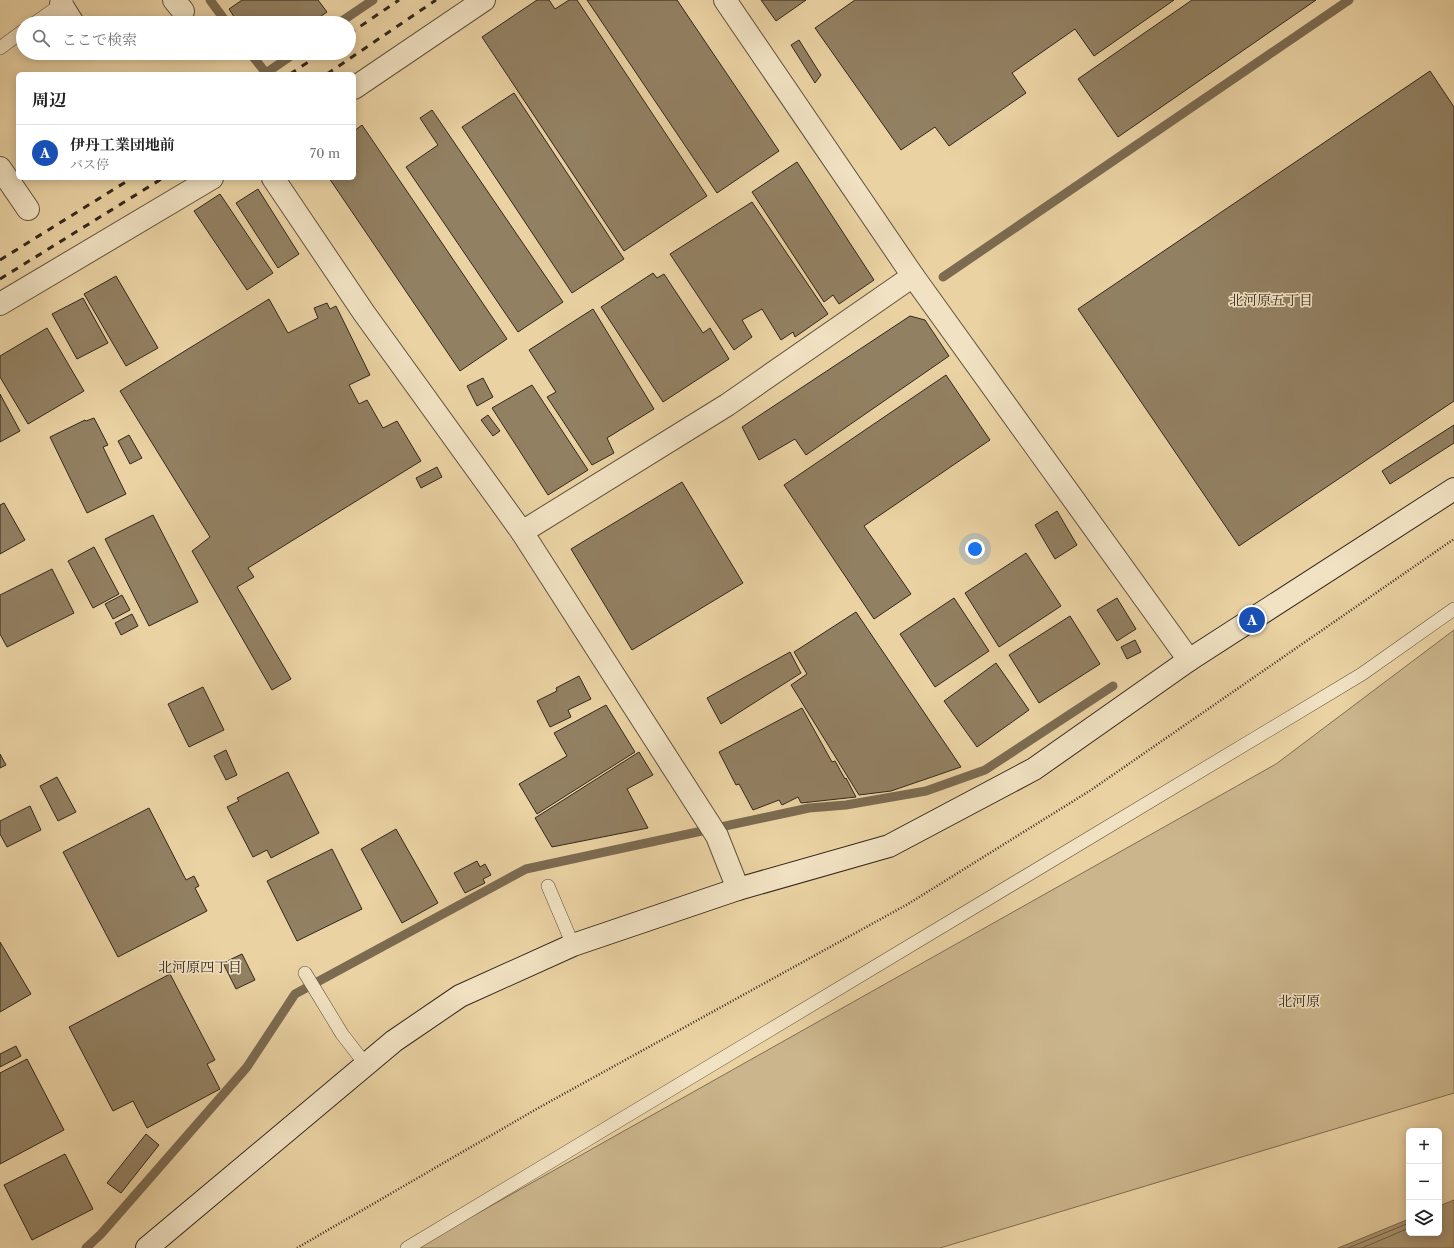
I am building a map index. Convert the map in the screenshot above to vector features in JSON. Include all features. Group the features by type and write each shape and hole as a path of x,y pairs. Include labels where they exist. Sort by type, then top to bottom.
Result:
{"street":[{"path":"356,87 484,0"},
{"path":"725,0 913,276 1189,660"},
{"path":"65,2 70,16"},
{"path":"0,168 28,208"},
{"path":"0,304 209,180"},
{"path":"274,180 364,313 522,532 717,836 738,889"},
{"path":"522,532 727,405 913,276"},
{"path":"147,1248 394,1041 460,996 573,945 738,889 889,846 1034,769 1189,660 1454,490"}],"lane":[{"path":"45,16 65,2"},
{"path":"0,48 16,37"},
{"path":"407,1248 1362,674 1454,609"},
{"path":"548,886 573,945"},
{"path":"305,973 342,1034 366,1065"}],"path":[{"path":"296,1248 540,1107 908,904 1091,790 1454,539"}],"shaded area":[{"path":"1454,630 1454,1093 940,1248 416,1248 1276,764"}],"water":[{"path":"1454,1200 1454,1248 1338,1248 1406,1220 1406,1236 1442,1236 1442,1205"}],"building":[{"path":"242,0 318,0 327,12 321,16 234,16 229,9"},
{"path":"537,0 549,0 555,9 569,0 577,0 707,196 624,251 482,37"},
{"path":"587,0 677,0 779,151 717,193"},
{"path":"761,0 806,0 776,21"},
{"path":"855,0 1174,0 1094,56 1075,29 1012,73 1026,93 949,146 935,127 901,150 815,28"},
{"path":"1192,0 1316,0 1118,137 1078,79"},
{"path":"799,40 821,75 815,83 791,45"},
{"path":"1430,71 1454,107 1454,401 1239,546 1078,309"},
{"path":"514,93 624,259 572,293 462,127"},
{"path":"432,110 563,302 518,332 406,167 438,145 420,118"},
{"path":"362,125 507,339 460,371 330,180 356,180 356,130"},
{"path":"797,162 874,280 839,304 833,295 824,302 752,192"},
{"path":"258,189 299,254 278,268 236,203"},
{"path":"220,194 273,273 247,290 194,211"},
{"path":"752,202 828,314 795,337 793,332 781,340 762,309 742,320 752,337 734,350 670,254"},
{"path":"653,273 657,278 664,274 703,333 710,328 729,359 663,402 601,307"},
{"path":"116,276 158,348 126,366 84,294"},
{"path":"83,298 108,343 77,359 52,314"},
{"path":"269,299 288,333 318,318 314,308 327,303 330,309 336,306 370,375 349,385 359,404 367,400 383,428 397,421 421,461 248,568 254,577 237,587 291,679 272,690 192,551 210,537 120,391"},
{"path":"593,309 654,409 607,438 614,453 592,465 547,397 556,392 529,350"},
{"path":"910,316 925,320 949,356 806,455 795,439 759,460 742,427"},
{"path":"47,328 84,391 28,424 0,377 0,356"},
{"path":"946,375 990,440 864,526 911,594 874,619 784,485"},
{"path":"483,378 493,397 477,406 467,386"},
{"path":"532,385 588,470 548,495 492,408"},
{"path":"0,394 20,431 0,442"},
{"path":"488,415 500,431 493,436 481,420"},
{"path":"94,418 108,445 103,447 126,494 87,513 50,437 85,420"},
{"path":"1454,425 1454,443 1390,484 1382,471"},
{"path":"129,435 142,458 130,464 118,441"},
{"path":"437,467 442,477 421,488 416,478"},
{"path":"682,482 743,583 632,650 571,549"},
{"path":"4,503 25,540 0,554 0,505"},
{"path":"1057,511 1077,545 1055,559 1035,525"},
{"path":"153,515 198,602 149,626 105,539"},
{"path":"94,547 119,594 93,608 68,561"},
{"path":"1026,553 1061,606 999,647 965,593"},
{"path":"52,569 74,613 7,647 0,634 0,595"},
{"path":"122,595 130,610 113,619 105,604"},
{"path":"954,598 989,651 935,687 900,634"},
{"path":"1117,598 1136,629 1117,641 1097,610"},
{"path":"856,612 961,767 891,791 859,795 791,685 807,674 794,652"},
{"path":"132,614 138,626 121,635 115,623"},
{"path":"1070,616 1100,664 1039,703 1009,655"},
{"path":"1135,640 1141,652 1127,659 1121,647"},
{"path":"790,652 801,673 721,724 707,698"},
{"path":"996,663 1029,710 977,747 944,701"},
{"path":"579,676 591,699 568,710 571,717 550,727 537,701 557,691 556,688"},
{"path":"203,687 224,730 189,747 168,704"},
{"path":"606,705 635,752 537,814 519,784 567,756 554,733"},
{"path":"802,708 832,762 835,761 856,797 801,803 798,797 782,805 779,800 753,810 739,784 736,785 719,752"},
{"path":"226,750 237,775 226,780 214,756"},
{"path":"639,752 653,775 627,789 648,828 552,847 535,818"},
{"path":"0,754 6,765 0,768"},
{"path":"288,772 319,833 271,858 267,850 253,857 227,807 239,801 237,798"},
{"path":"57,777 76,812 58,821 40,786"},
{"path":"30,806 41,830 7,847 0,834 0,821"},
{"path":"149,808 186,880 194,876 199,886 195,888 207,911 118,957 63,852"},
{"path":"396,829 438,903 402,923 361,849"},
{"path":"332,849 362,909 297,941 267,881"},
{"path":"477,861 480,867 485,864 491,875 483,879 485,883 465,893 454,873"},
{"path":"0,942 31,994 0,1012"},
{"path":"242,954 255,980 236,989 223,963"},
{"path":"170,974 215,1060 207,1064 220,1089 147,1128 133,1101 113,1111 69,1027"},
{"path":"16,1046 21,1056 0,1067 0,1054"},
{"path":"27,1059 64,1130 0,1164 0,1073"},
{"path":"146,1134 159,1145 121,1193 107,1183"},
{"path":"65,1154 93,1209 32,1240 4,1185"}],"waterway":[{"path":"210,0 222,16"},
{"path":"349,16 373,0"},
{"path":"943,277 1349,0"},
{"path":"256,60 265,72"},
{"path":"267,72 285,60"},
{"path":"86,1248 101,1234 247,1067 295,994 526,869 809,808 846,805 926,791 985,770 1113,686"}],"railway":[{"path":"356,29 399,0"},
{"path":"356,54 436,0"},
{"path":"293,72 311,60"},
{"path":"330,72 348,60"},
{"path":"0,260 129,180"},
{"path":"0,279 160,180"}],"place":[{"name":"伊丹工業団地前","path":"1252,620"}],"district":[{"name":"北河原五丁目","path":"1271,300"},
{"name":"北河原四丁目","path":"200,967"},
{"name":"北河原","path":"1299,1001"}]}
